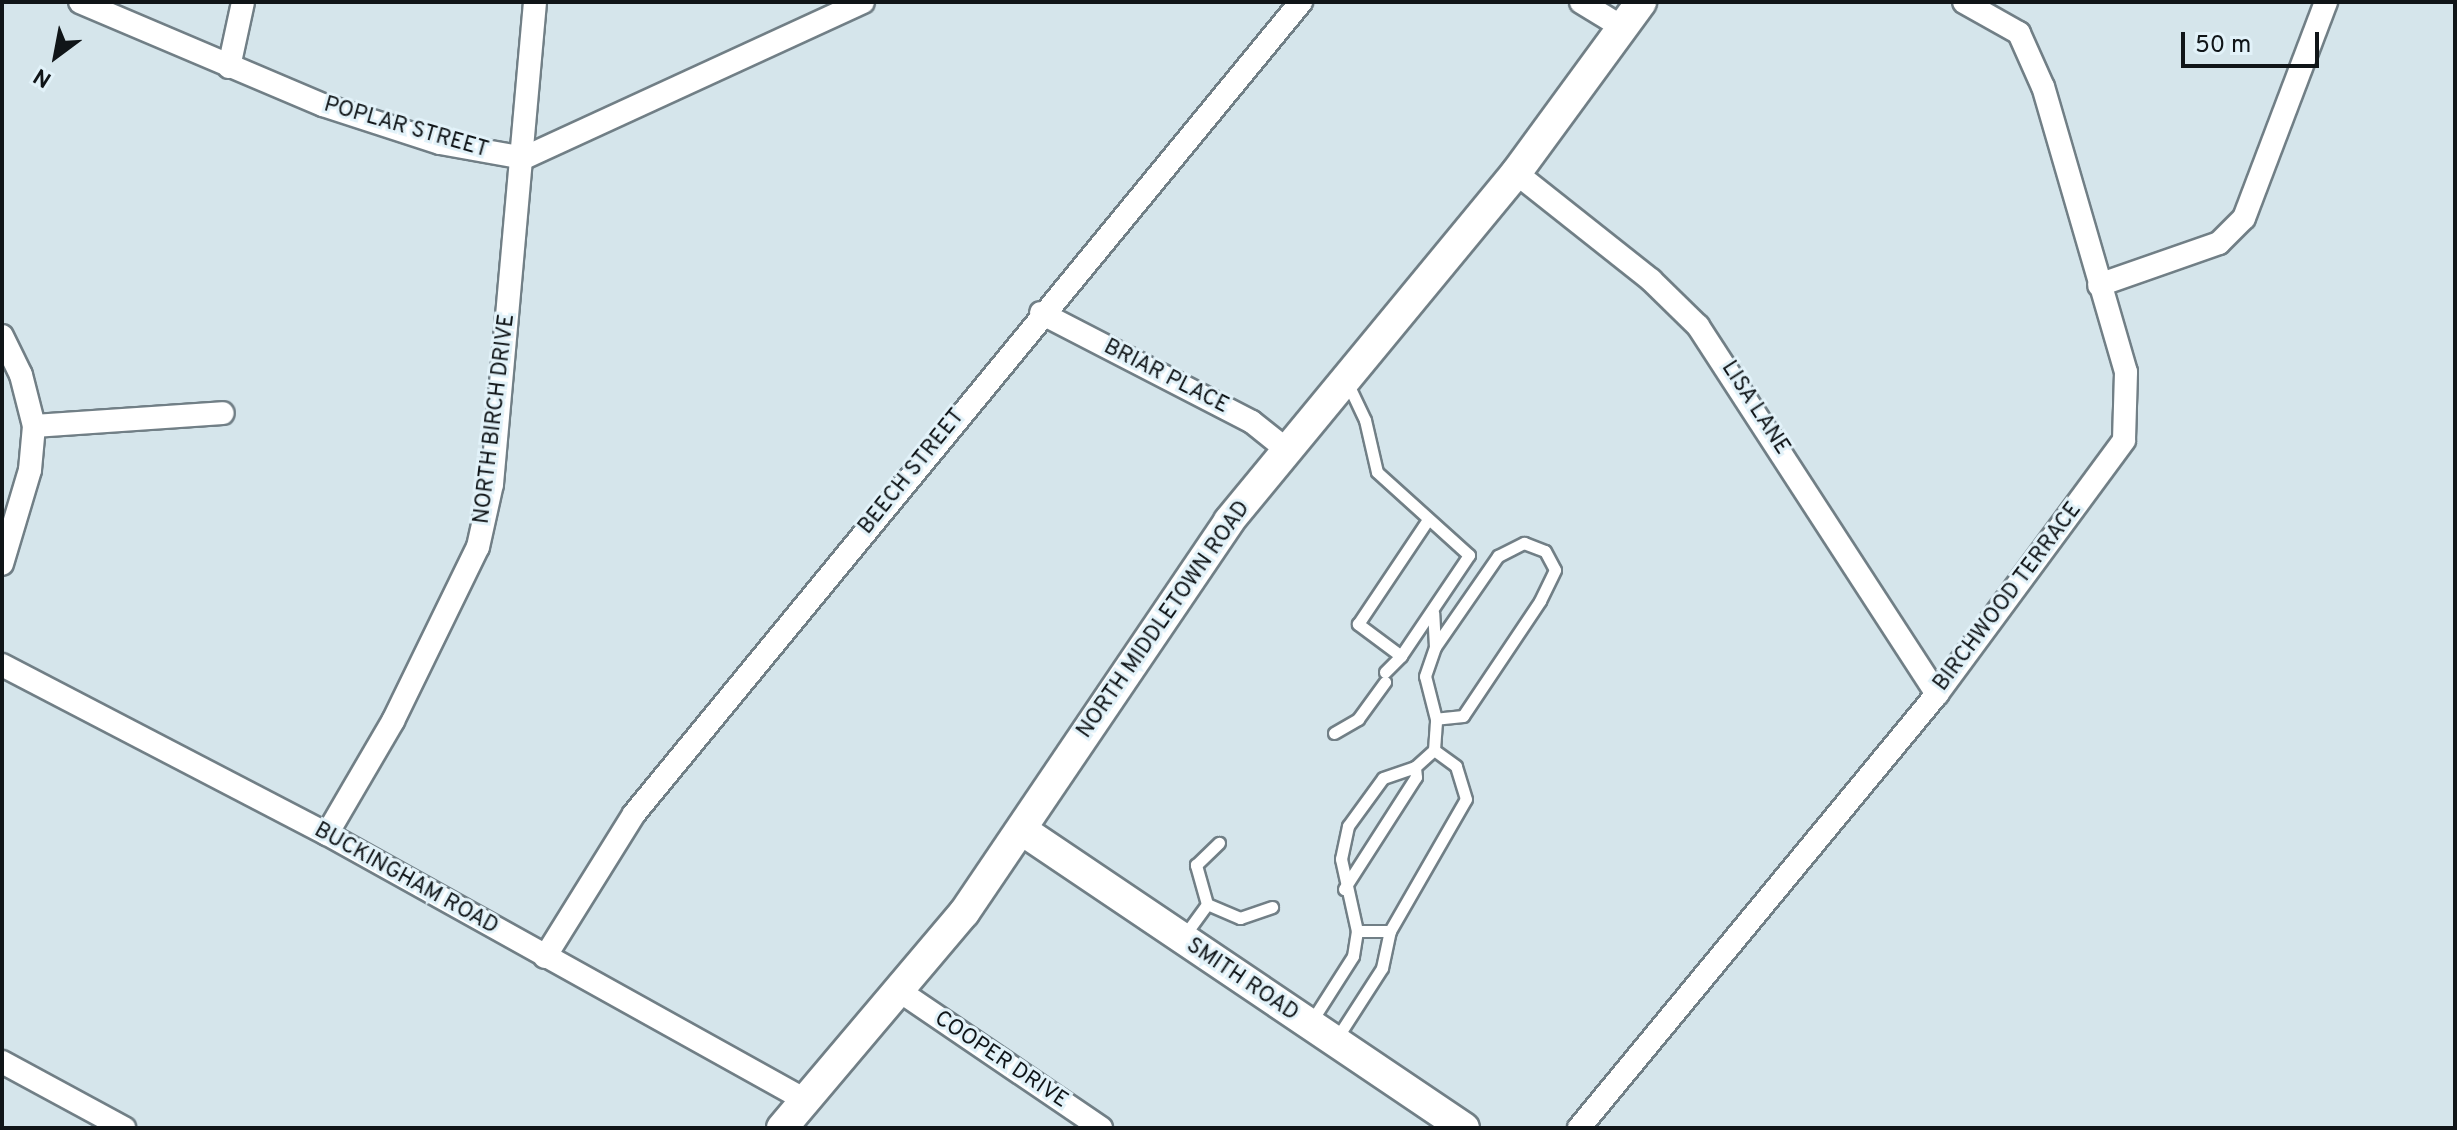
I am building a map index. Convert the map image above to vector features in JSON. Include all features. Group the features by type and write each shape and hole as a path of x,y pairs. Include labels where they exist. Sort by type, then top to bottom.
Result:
{"street":[{"name":"POPLAR STREET","path":"80,2 229,67 440,143 524,158"},
{"path":"229,67 243,2"},
{"name":"NORTH BIRCH DRIVE","path":"327,834 393,721 478,547 492,484 524,158 535,2"},
{"path":"524,158 863,2"},
{"name":"BEECH STREET","path":"545,957 634,814 1041,313 1301,2"},
{"path":"1581,2 1625,29"},
{"name":"NORTH MIDDLETOWN ROAD","path":"782,1128 901,992 1022,830 1179,590 1286,449 1516,173 1625,29 1641,2"},
{"name":"BIRCHWOOD TERRACE","path":"1579,1128 1937,694 2124,440 2126,372 2043,87 2019,33 1964,2"},
{"path":"2099,285 2219,243 2244,218 2326,2"},
{"name":"LISA LANE","path":"1516,173 1651,280 1698,326 1937,694"},
{"name":"BRIAR PLACE","path":"1041,313 1252,422 1286,449"},
{"path":"2,336 21,375 34,426 27,482 2,564"},
{"path":"34,426 223,413"},
{"name":"BUCKINGHAM ROAD","path":"2,665 327,834 807,1101"},
{"name":"SMITH ROAD","path":"1022,830 1464,1128"},
{"name":"COOPER DRIVE","path":"901,992 1101,1128"},
{"path":"2,1062 118,1127"}],"lane":[{"path":"1334,733 1358,719 1433,613 1469,555 1427,521 1377,472 1365,420 1345,378"},
{"path":"1401,656 1358,624 1427,521"},
{"path":"1309,1026 1353,956 1357,931 1344,889 1345,837 1365,796 1383,778 1415,767 1434,750 1436,719 1425,676 1435,647 1498,556 1524,543 1545,551 1555,570 1540,601 1463,716 1436,719"},
{"path":"1433,613 1435,647"},
{"path":"1334,1043 1382,968 1390,931 1466,799 1456,766 1434,750"},
{"path":"1344,889 1416,777 1415,767"},
{"path":"1207,904 1196,865 1219,843"},
{"path":"1182,939 1207,904"},
{"path":"1207,904 1240,918 1272,907"},
{"path":"1357,931 1390,931"}]}
